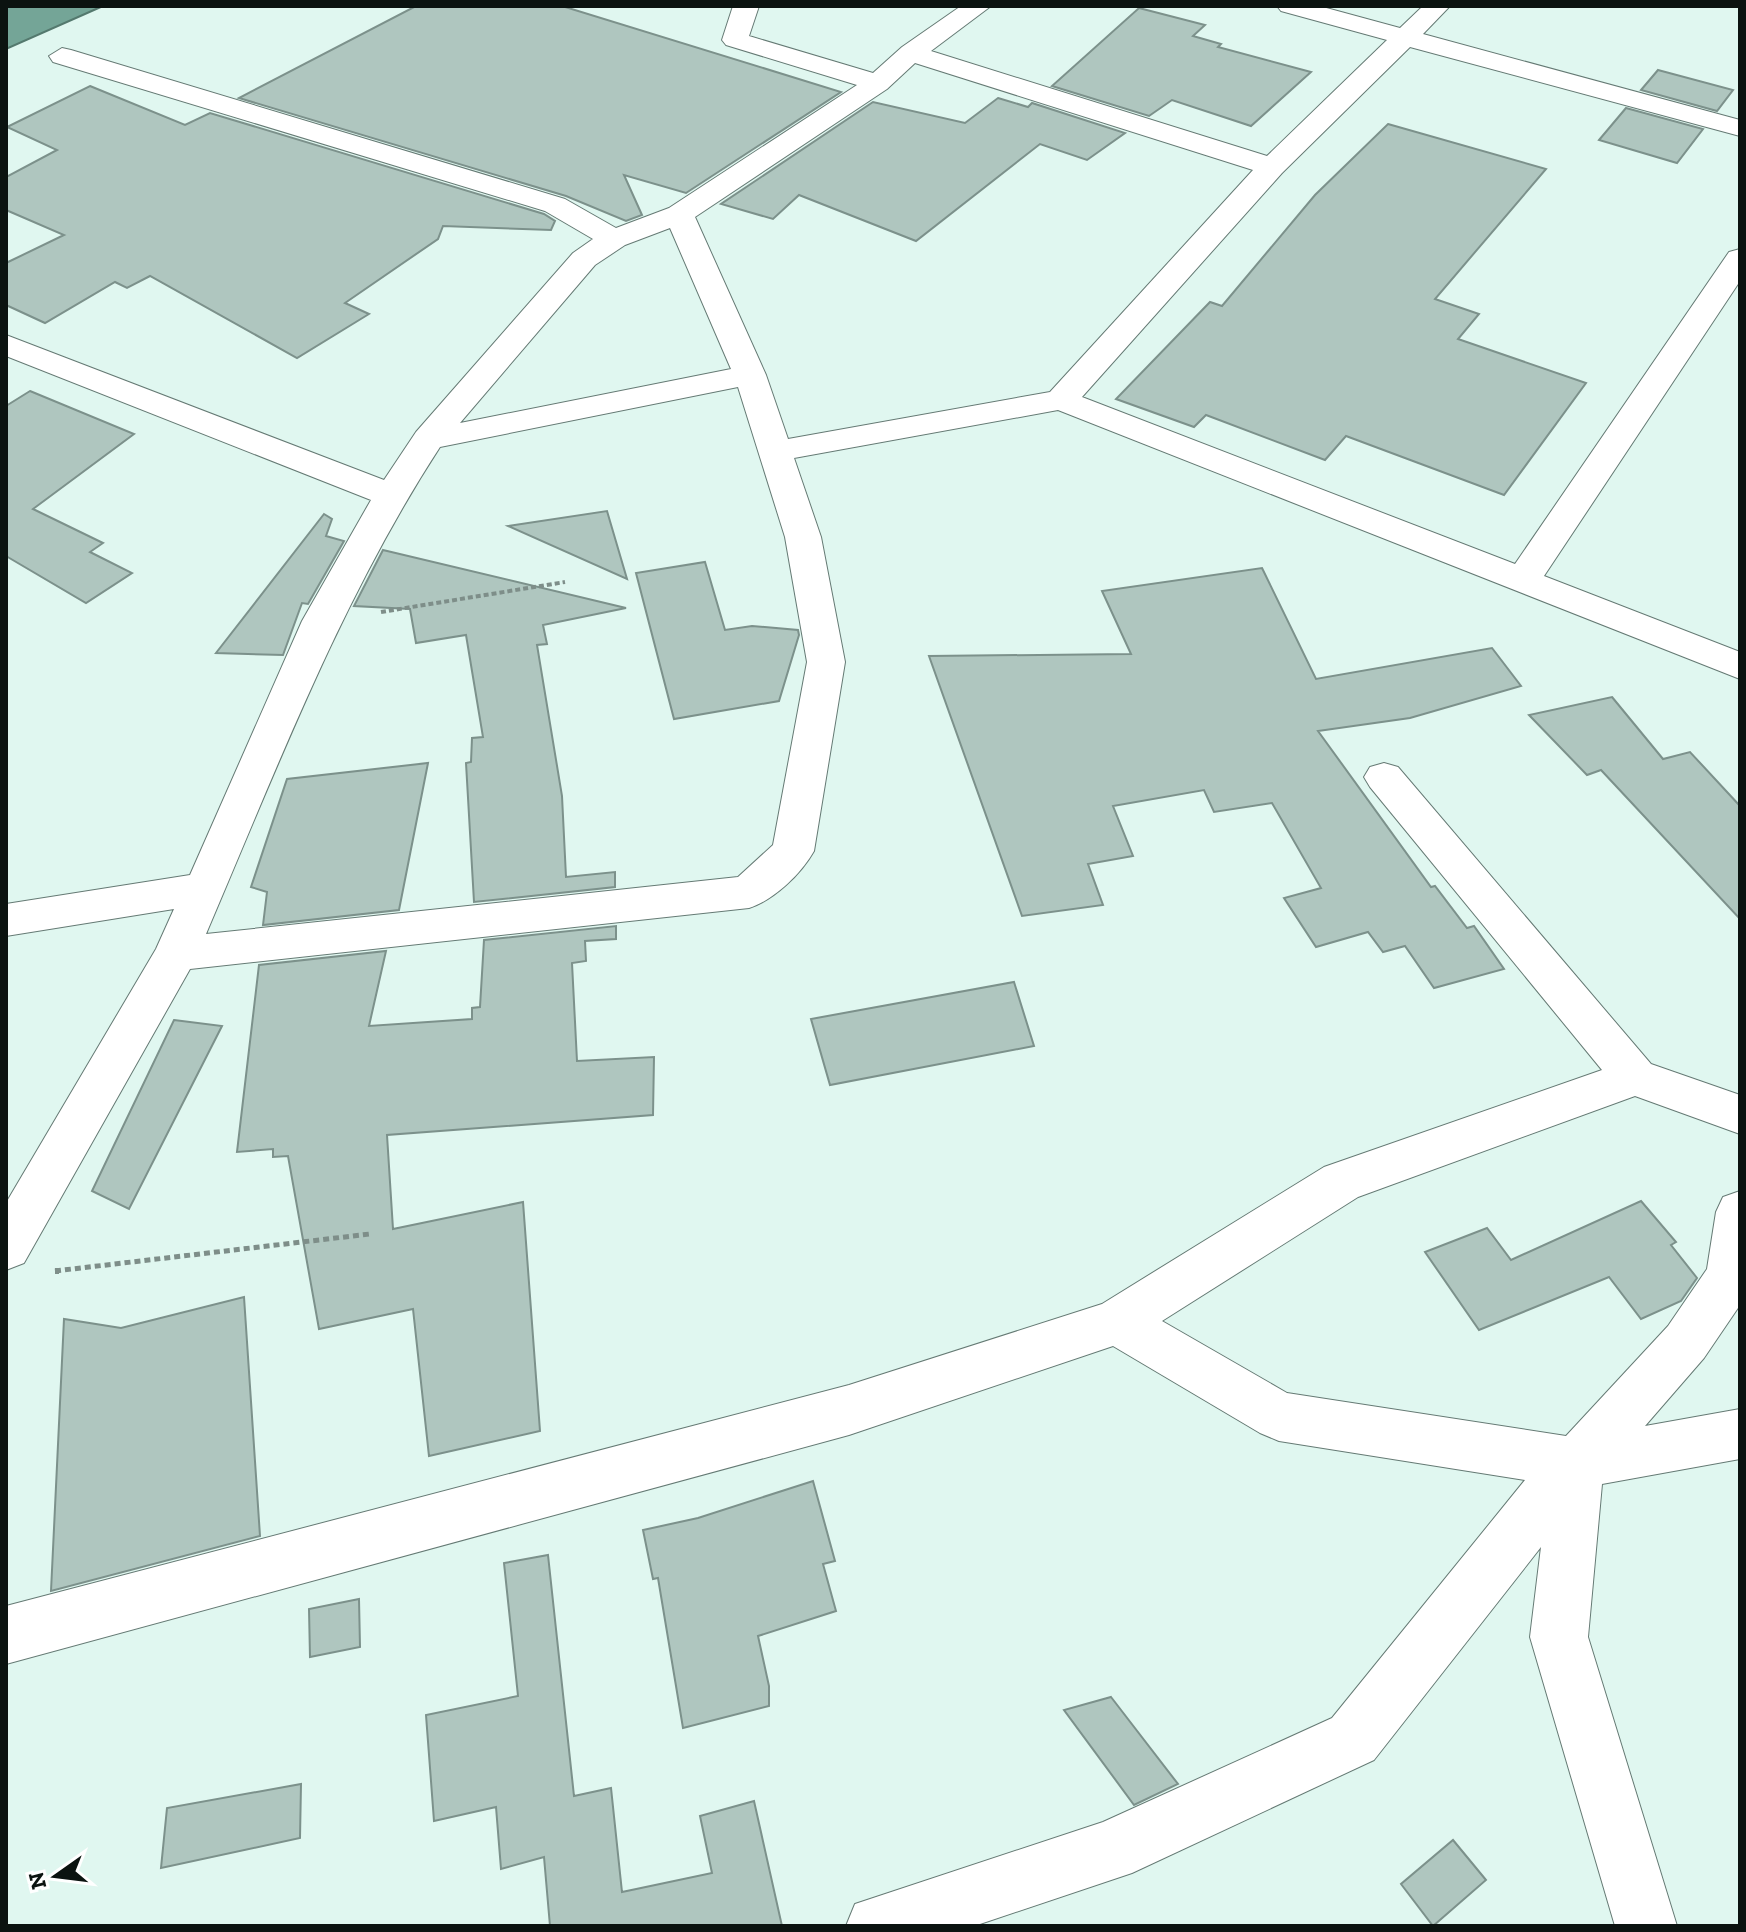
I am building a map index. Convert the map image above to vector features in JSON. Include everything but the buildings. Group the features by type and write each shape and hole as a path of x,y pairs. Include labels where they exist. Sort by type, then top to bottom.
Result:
{"street":[{"path":"746,6 735,40 878,83"},
{"path":"6,1248 176,954 321,621 391,495 428,439 584,259 614,239 679,214 878,83 911,53 978,6"},
{"path":"1290,6 1740,128"},
{"path":"1061,400 1272,167 1437,6"},
{"path":"911,53 1272,167"},
{"path":"62,56 555,205 614,239"},
{"path":"176,954 749,892 793,851 826,662 803,537 775,451 750,375 679,214"},
{"path":"1521,582 1740,258"},
{"path":"6,345 391,495"},
{"path":"428,439 750,375"},
{"path":"775,451 1061,400 1740,666"},
{"path":"1384,777 1635,1077 1740,1115"},
{"path":"6,920 205,888"},
{"path":"6,1635 849,1410 1117,1322 1341,1182 1635,1077"},
{"path":"877,1926 1110,1851 1353,1739 1545,1498 1686,1342 1731,1276 1740,1212"},
{"path":"1117,1322 1279,1416 1577,1463 1740,1434"},
{"path":"1577,1463 1559,1637 1646,1926"}],"path":[{"path":"321,621 565,582"},
{"path":"53,1271 370,1234"}],"shaded area":[{"path":"6,6 103,6 6,49"}]}
